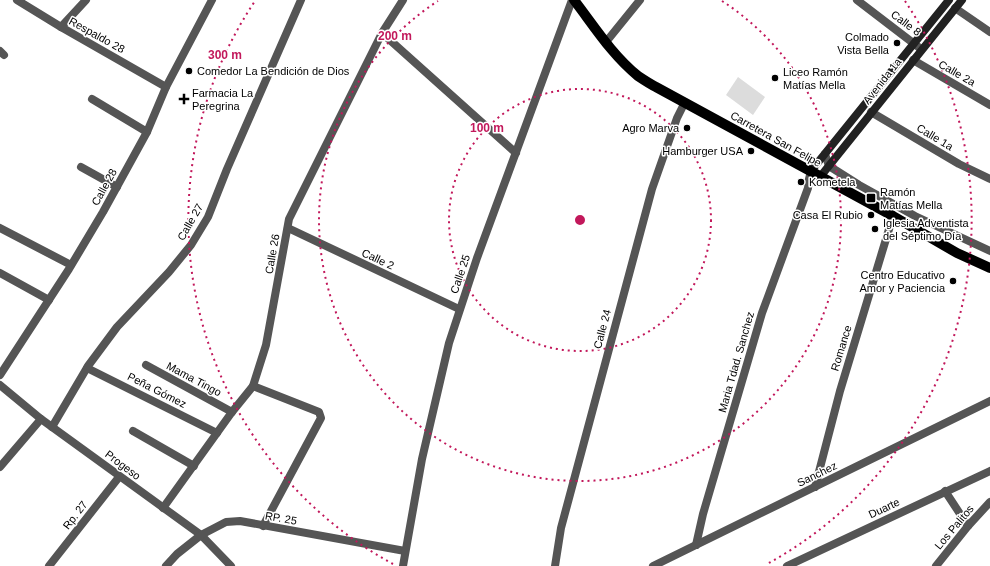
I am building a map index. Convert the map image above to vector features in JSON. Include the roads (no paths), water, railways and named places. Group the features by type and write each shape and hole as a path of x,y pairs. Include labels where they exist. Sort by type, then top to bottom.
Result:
{"main road":[{"name":"Carretera San Felipe","path":"573,0 622,60 639,76 656,87 893,216 957,253 990,268"},
{"name":"Avenida 1a","path":"816,174 825,154 949,0"},
{"name":"Avenida 1a","path":"816,174 829,166 921,49 962,0"}],"street":[{"name":"Respaldo 28","path":"17,0 166,87"},
{"path":"61,27 86,0"},
{"name":"Calle 28","path":"0,375 71,265 117,187 147,132 166,87 212,0"},
{"name":"Calle 27","path":"52,427 87,368 117,327 169,272 191,245 208,217 227,169 301,0"},
{"name":"Calle 26","path":"163,508 252,386 266,345 289,219 382,33 403,0"},
{"name":"Calle 25","path":"403,566 422,459 449,342 477,258 573,0"},
{"path":"606,42 640,0"},
{"name":"Calle 8","path":"863,2 921,49"},
{"path":"955,8 990,32"},
{"path":"382,33 516,153"},
{"name":"Calle 2a","path":"913,60 990,105"},
{"path":"92,99 147,132"},
{"name":"Calle 24","path":"555,566 563,520 652,189 677,118 685,102"},
{"name":"Calle 1a","path":"871,112 959,164 990,179"},
{"path":"825,154 829,166 859,185 915,216 990,251"},
{"path":"81,167 117,187"},
{"name":"Maria Tdad. Sanchez","path":"696,545 703,514 762,313 808,188 808,179 816,174"},
{"name":"Romance","path":"815,487 840,391 893,216"},
{"path":"0,228 71,265"},
{"name":"Calle 2","path":"288,228 459,309"},
{"path":"0,273 49,300"},
{"name":"Mama Tingo","path":"146,365 232,412"},
{"name":"Peña Gómez","path":"87,368 217,433"},
{"name":"Progeso","path":"0,385 41,419 201,535 231,566"},
{"path":"252,386 319,412 321,418 263,526"},
{"name":"Sanchez","path":"653,566 990,401"},
{"path":"0,468 41,419"},
{"path":"133,430 194,466"},
{"name":"Duarte","path":"787,566 990,471"},
{"name":"Rp. 27","path":"49,566 119,477"},
{"path":"945,491 968,526"},
{"name":"Los Palitos","path":"936,566 968,526 990,502"},
{"name":"RP. 25","path":"166,566 177,554 201,535 226,522 240,521 405,551"}],"place":[{"name":"Colmado Vista Bella","path":"897,43"},
{"name":"Comedor La Bendición de Dios","path":"189,71"},
{"name":"Liceo Ramón Matías Mella","path":"775,78"},
{"name":"Farmacia La Peregrina","path":"184,99"},
{"name":"Agro Marva","path":"687,128"},
{"name":"Hamburger USA","path":"751,151"},
{"name":"Kometela","path":"801,182"},
{"name":"Ramón Matías Mella","path":"871,198"},
{"name":"Casa El Rubio","path":"871,215"},
{"name":"Iglesia Adventista del Séptimo Día","path":"875,229"},
{"name":"Centro Educativo Amor y Paciencia","path":"953,281"}]}
